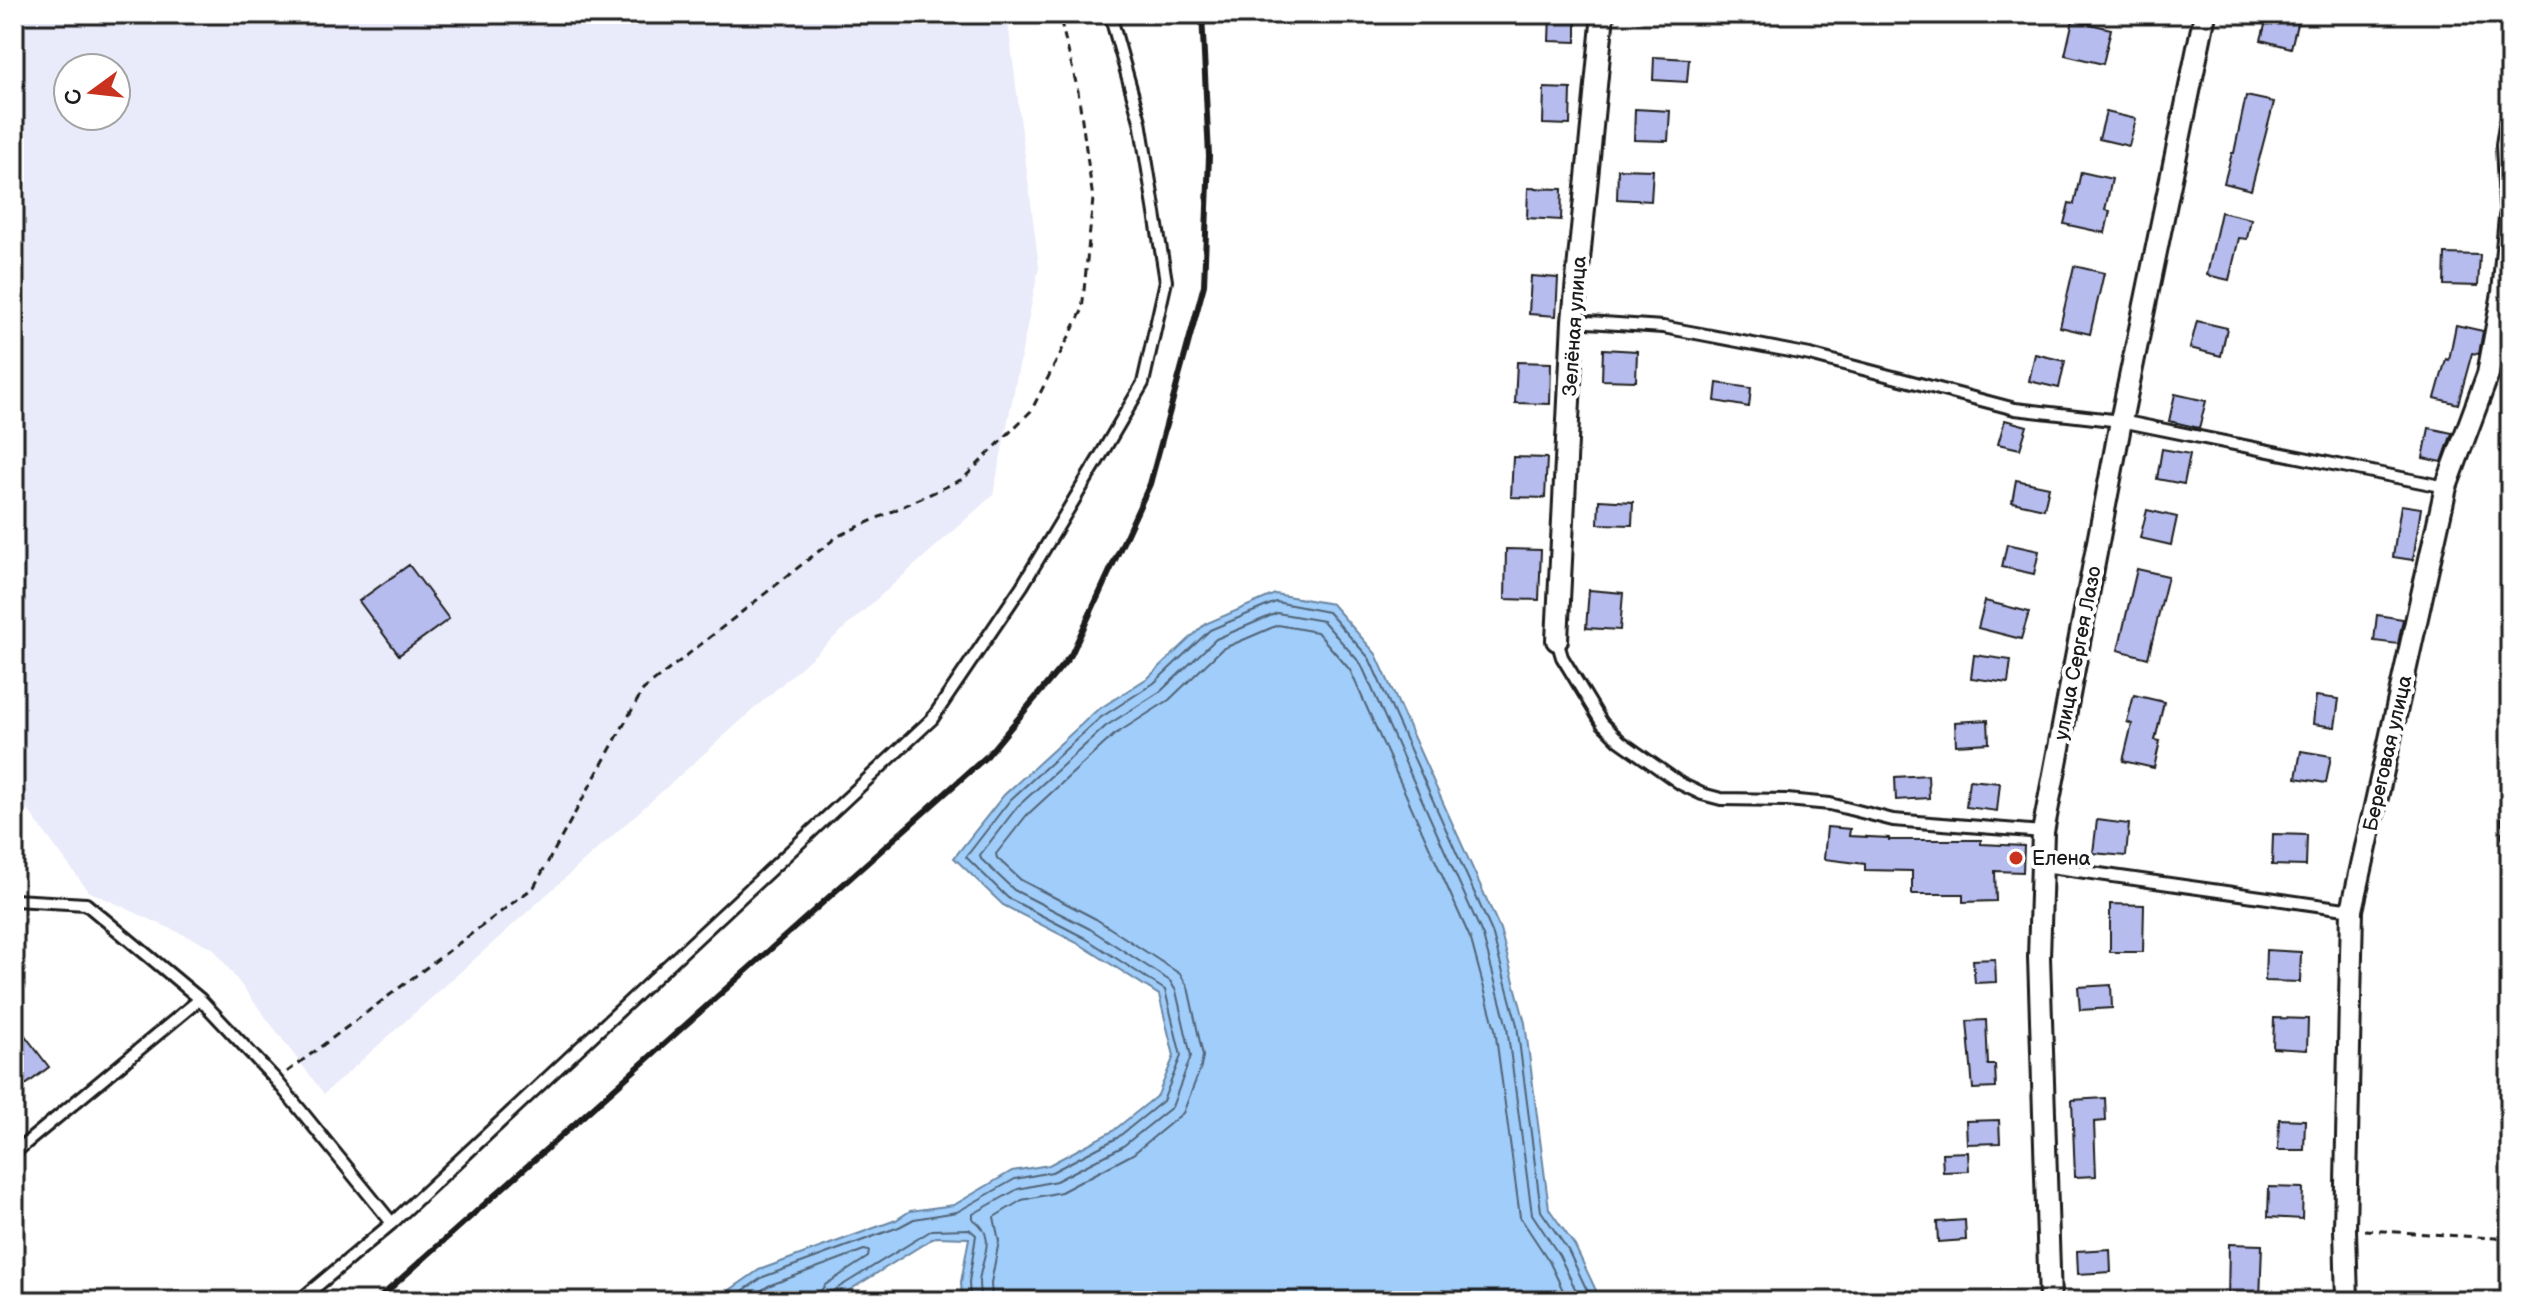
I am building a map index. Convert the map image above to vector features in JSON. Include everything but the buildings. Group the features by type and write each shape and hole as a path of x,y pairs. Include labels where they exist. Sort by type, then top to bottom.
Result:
{"street":[{"name":"Зелёная улица","path":"1557,640 1573,321 1603,14"},
{"name":"улица Сергея Лазо","path":"2050,1301 2039,957 2043,832 2121,421 2205,14"},
{"path":"2510,125 2507,145 2510,205"},
{"name":"Береговая улица","path":"2347,1301 2345,1229 2352,910 2446,487 2488,374 2503,293 2510,217"}],"lane":[{"path":"299,1301 392,1223 932,719 1022,586 1143,383 1166,281 1140,121 1110,14"},
{"path":"1573,321 1688,331 1810,355 2015,409 2121,421 2446,487"},
{"path":"1557,640 1562,657 1602,723 1620,741 1681,784 1702,794 1721,799 1830,804 1893,820 2043,832"},
{"path":"2043,866 2352,910"},
{"path":"14,900 86,904 200,999 276,1080 392,1223"},
{"path":"14,1153 200,999"}],"path":[{"path":"276,1080 534,887 643,690 838,536 963,479 1031,411 1082,311 1093,199 1078,91 1059,14"},
{"path":"2510,762 2501,803 2510,1069"},
{"path":"2345,1229 2510,1239"}],"shaded area":[{"path":"14,14 1007,14 1039,267 993,495 324,1094 213,948 88,891 14,791"}],"water":[{"path":"1275,594 1332,604 1376,654 1500,929 1525,1023 1549,1209 1575,1246 1601,1301 962,1301 961,1282 969,1238 935,1237 832,1301 714,1301 759,1270 896,1220 910,1211 954,1205 1012,1171 1049,1165 1113,1131 1158,1095 1174,1056 1159,995 1081,945 1003,905 954,858 1004,795 1096,711 1149,677 1205,624"}],"railway":[{"path":"376,1301 987,756 1071,655 1150,484 1204,285 1209,156 1202,14"}],"place":[{"name":"Елена","path":"2016,858"}]}
